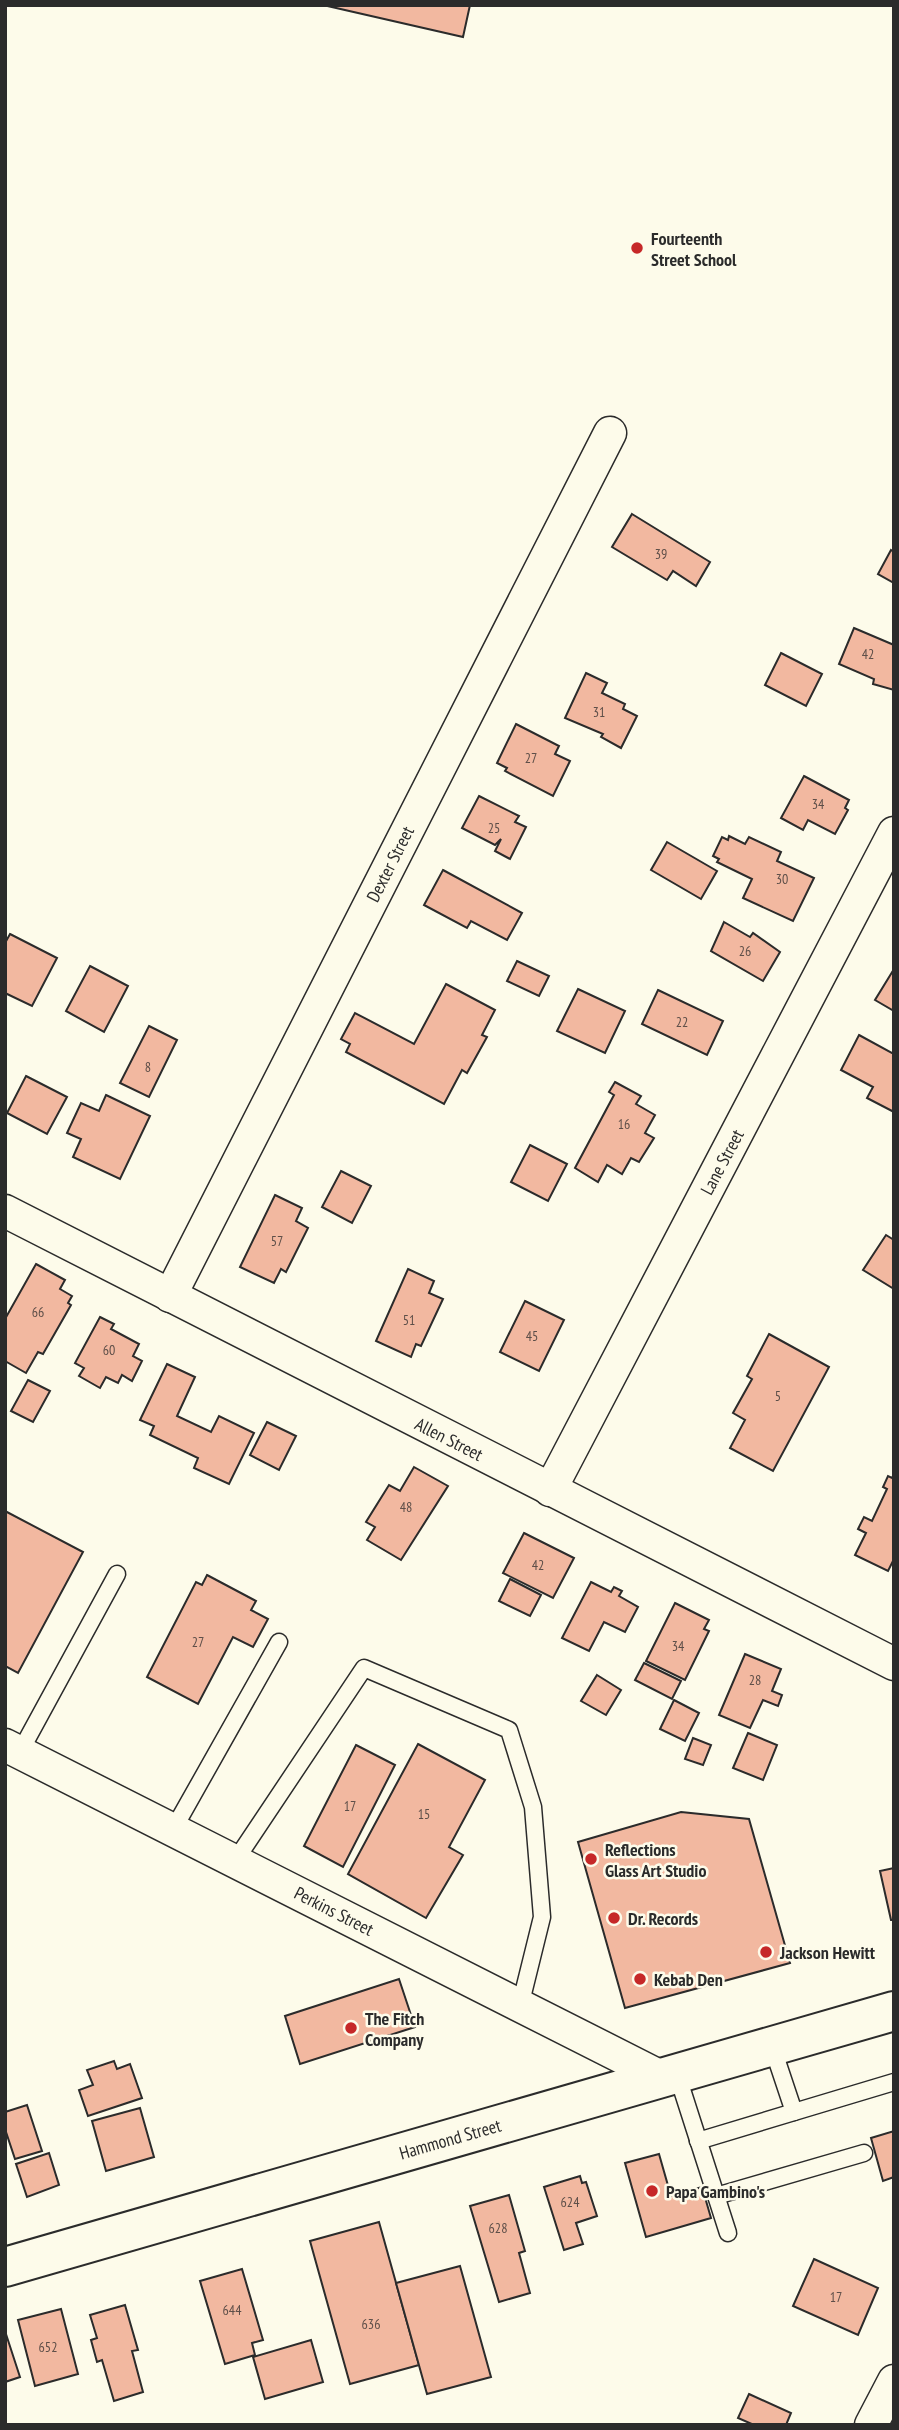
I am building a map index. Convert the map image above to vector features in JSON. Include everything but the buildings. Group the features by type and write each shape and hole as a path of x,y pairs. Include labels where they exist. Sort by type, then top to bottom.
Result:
{"main road":[{"name":"Hammond Street","path":"5,2267 894,2011"}],"street":[{"name":"Dexter Street","path":"170,1296 610,433"},
{"name":"Lane Street","path":"550,1490 894,833"},
{"name":"Allen Street","path":"5,1211 894,1664"},
{"name":"Perkins Street","path":"12,1749 520,2006 670,2076"},
{"path":"871,2425 894,2381"}],"lane":[{"path":"12,1749 117,1574"},
{"path":"173,1830 279,1642"},
{"path":"236,1861 364,1668 509,1730 533,1807 542,1917 520,2006"},
{"path":"772,2046 794,2112"},
{"path":"670,2076 698,2141 728,2233"},
{"path":"698,2141 894,2082"},
{"path":"716,2196 864,2153"}],"place":[{"name":"Fourteenth Street School","path":"637,248"},
{"name":"Reflections Glass Art Studio","path":"591,1859"},
{"name":"Dr. Records","path":"614,1918"},
{"name":"Jackson Hewitt","path":"766,1952"},
{"name":"Kebab Den","path":"640,1979"},
{"name":"The Fitch Company","path":"351,2028"},
{"name":"Papa Gambino's","path":"652,2191"}]}
